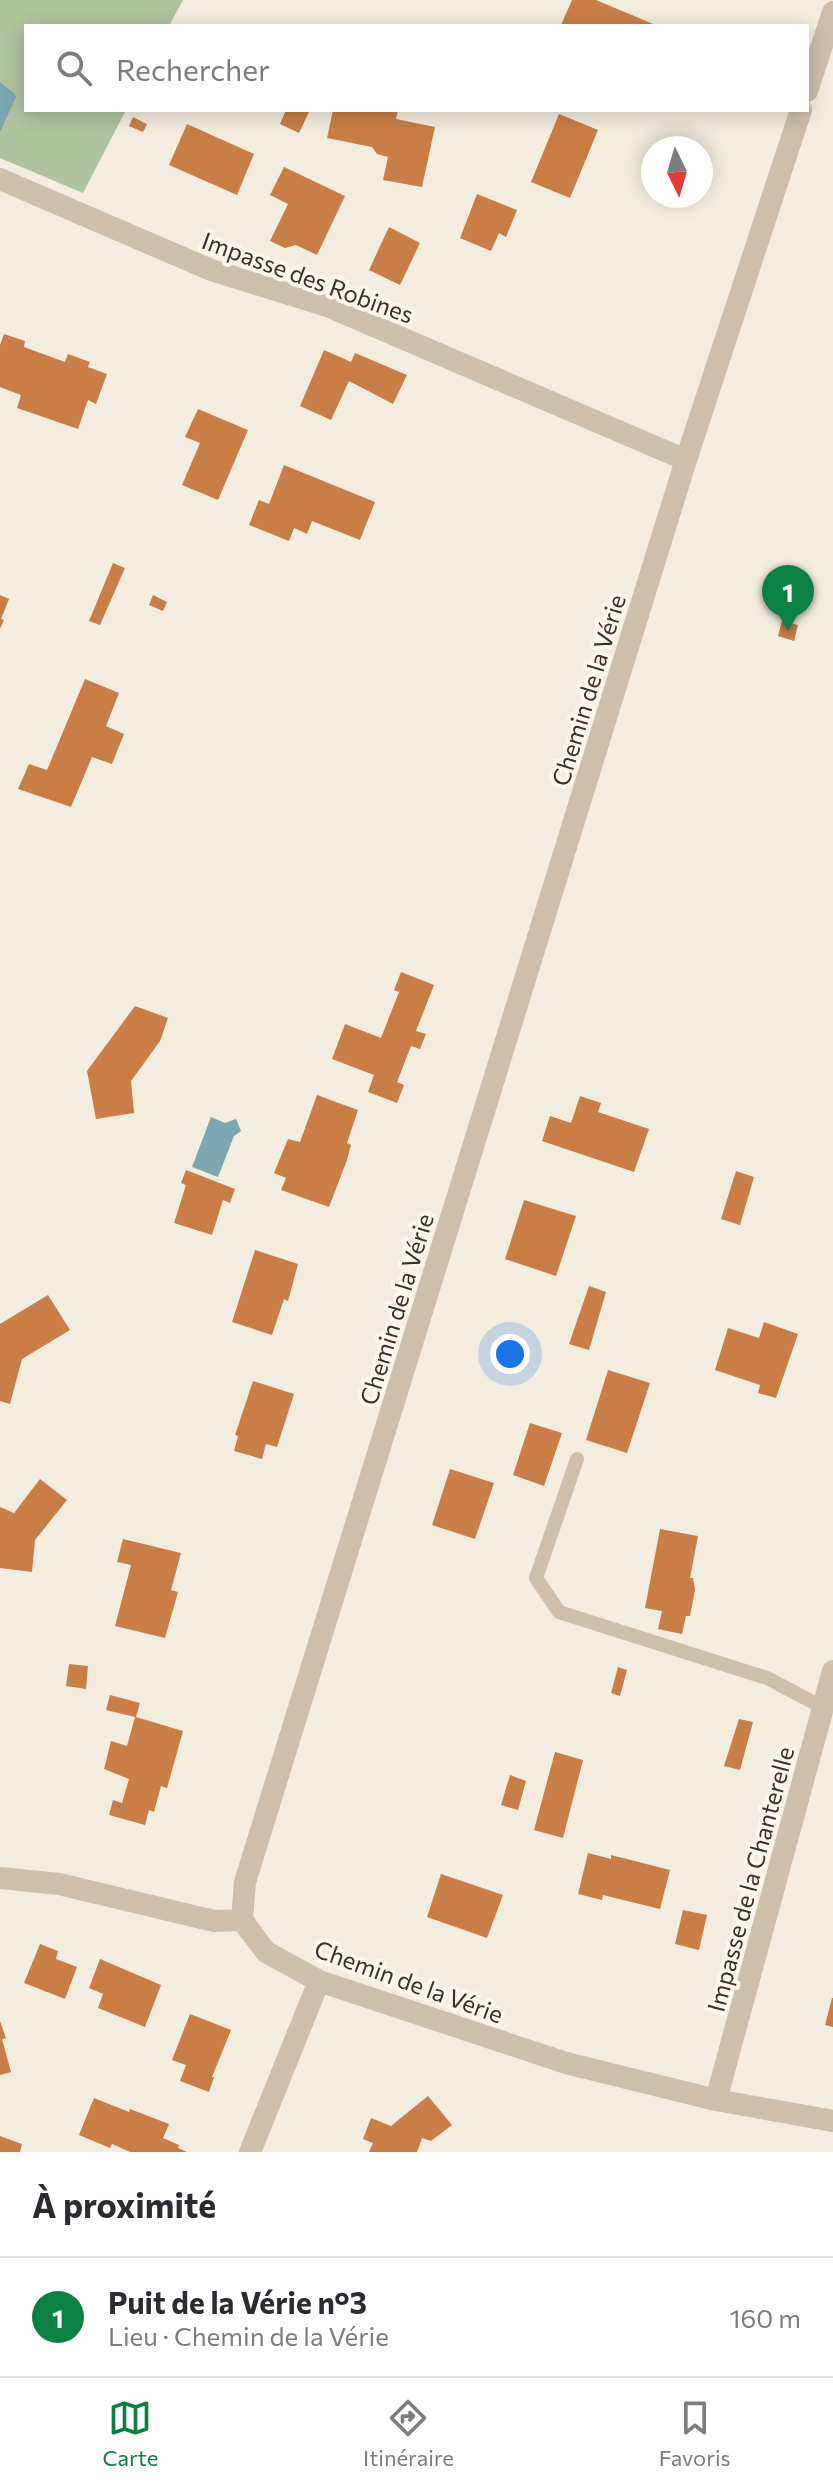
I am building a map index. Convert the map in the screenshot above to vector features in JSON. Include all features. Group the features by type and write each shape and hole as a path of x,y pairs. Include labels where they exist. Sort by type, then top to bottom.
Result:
{"street":[{"path":"809,85 833,12"},
{"name":"Chemin de la Vérie","path":"800,112 686,460 245,1882 242,1920 266,1952 319,1981 566,2063 716,2100 833,2121"},
{"name":"Impasse des Robines","path":"0,179 211,270 327,306 686,460"},
{"name":"Impasse de la Chanterelle","path":"716,2100 833,1671"},
{"path":"0,1878 59,1884 214,1921 242,1920"},
{"path":"250,2152 319,1981"}],"lane":[{"path":"577,1459 536,1578 559,1612 767,1678 824,1708"}],"green space":[{"path":"0,0 183,0 170,24 24,24 24,112 125,112 83,193 0,158"}],"water":[{"path":"0,82 16,97 0,132"},
{"path":"211,1117 225,1123 236,1119 241,1131 234,1136 218,1177 192,1167"}],"building":[{"path":"572,0 596,0 653,24 561,24"},
{"path":"285,112 309,112 299,133 280,124"},
{"path":"333,112 398,112 396,119 435,127 422,187 383,180 388,157 377,154 372,147 327,138"},
{"path":"559,114 598,130 570,198 531,182"},
{"path":"133,117 147,124 143,132 129,126"},
{"path":"187,124 254,154 237,195 169,165"},
{"path":"284,167 345,196 317,255 296,245 285,248 270,241 288,204 270,195"},
{"path":"477,194 517,210 506,237 499,233 491,251 460,238"},
{"path":"389,227 420,243 400,285 369,270"},
{"path":"4,334 25,341 24,347 65,362 68,354 90,362 88,367 107,374 96,404 88,400 78,429 17,408 21,395 0,387 0,345"},
{"path":"324,350 351,362 355,353 407,375 393,404 349,381 331,420 300,406"},
{"path":"198,409 248,430 218,500 182,485 200,443 185,437"},
{"path":"284,465 375,502 360,540 312,521 307,534 294,528 289,541 249,525 259,500 269,504"},
{"path":"113,563 125,568 100,625 89,621"},
{"path":"0,595 9,599 0,629"},
{"path":"153,595 167,602 163,611 149,605"},
{"path":"782,621 798,625 794,641 778,636"},
{"path":"85,679 119,693 106,726 124,734 112,764 92,757 71,807 18,789 29,764 47,770"},
{"path":"401,972 434,985 416,1031 426,1034 420,1049 411,1046 397,1082 404,1085 397,1103 368,1092 374,1075 332,1059 345,1024 381,1038 399,992 394,990"},
{"path":"135,1006 168,1018 160,1041 131,1081 134,1113 96,1119 87,1071"},
{"path":"317,1095 358,1110 347,1143 351,1145 347,1160 329,1207 281,1190 286,1178 274,1173 288,1139 300,1142"},
{"path":"580,1096 601,1103 598,1112 649,1129 634,1172 542,1141 550,1116 571,1123"},
{"path":"186,1170 235,1189 230,1203 223,1200 212,1235 174,1223 186,1185 181,1183"},
{"path":"736,1171 754,1177 740,1225 721,1219"},
{"path":"524,1200 576,1216 556,1276 505,1259"},
{"path":"255,1250 298,1264 288,1301 284,1299 272,1335 232,1322"},
{"path":"589,1286 606,1292 589,1350 569,1344"},
{"path":"48,1295 70,1330 22,1359 10,1404 0,1401 0,1324"},
{"path":"764,1322 798,1334 776,1398 758,1393 760,1385 715,1370 728,1328 759,1338"},
{"path":"608,1370 650,1383 627,1453 586,1440"},
{"path":"253,1381 294,1394 277,1447 266,1444 262,1459 234,1451 238,1436 235,1435"},
{"path":"530,1423 562,1433 544,1486 513,1475"},
{"path":"450,1469 494,1483 475,1539 432,1525"},
{"path":"40,1479 67,1500 35,1540 32,1572 0,1568 0,1507 14,1513"},
{"path":"660,1529 698,1536 690,1578 693,1578 695,1590 690,1616 686,1616 682,1634 658,1629 662,1611 645,1608"},
{"path":"123,1539 181,1553 171,1590 178,1592 165,1638 115,1626 131,1565 117,1562"},
{"path":"69,1664 88,1666 86,1689 66,1686"},
{"path":"618,1667 627,1670 620,1696 611,1693"},
{"path":"110,1695 140,1703 136,1717 183,1731 167,1788 161,1786 154,1812 149,1810 145,1825 109,1815 113,1800 122,1803 129,1779 104,1769 111,1741 127,1746 135,1717 106,1710"},
{"path":"739,1719 753,1722 740,1770 724,1766"},
{"path":"555,1752 583,1760 563,1838 534,1830"},
{"path":"510,1775 526,1781 518,1810 501,1805"},
{"path":"588,1853 611,1859 611,1855 670,1870 660,1909 603,1895 602,1900 578,1894"},
{"path":"441,1874 503,1895 487,1938 427,1917"},
{"path":"683,1910 707,1915 699,1950 675,1944"},
{"path":"40,1944 58,1951 56,1959 77,1967 65,1999 24,1983"},
{"path":"100,1959 161,1985 145,2027 98,2008 103,1994 89,1988"},
{"path":"833,1998 833,2027 825,2025"},
{"path":"190,2014 231,2030 209,2092 180,2081 186,2065 172,2060"},
{"path":"0,2021 11,2072 0,2075"},
{"path":"428,2096 452,2125 431,2141 422,2138 417,2152 369,2152 373,2143 363,2139 371,2118 391,2126"},
{"path":"94,2098 169,2124 163,2138 187,2152 130,2152 112,2144 110,2148 79,2135"},
{"path":"0,2136 22,2144 20,2152 0,2152"}],"place":[{"name":"Puit de la Vérie n°3","path":"788,631"}]}
